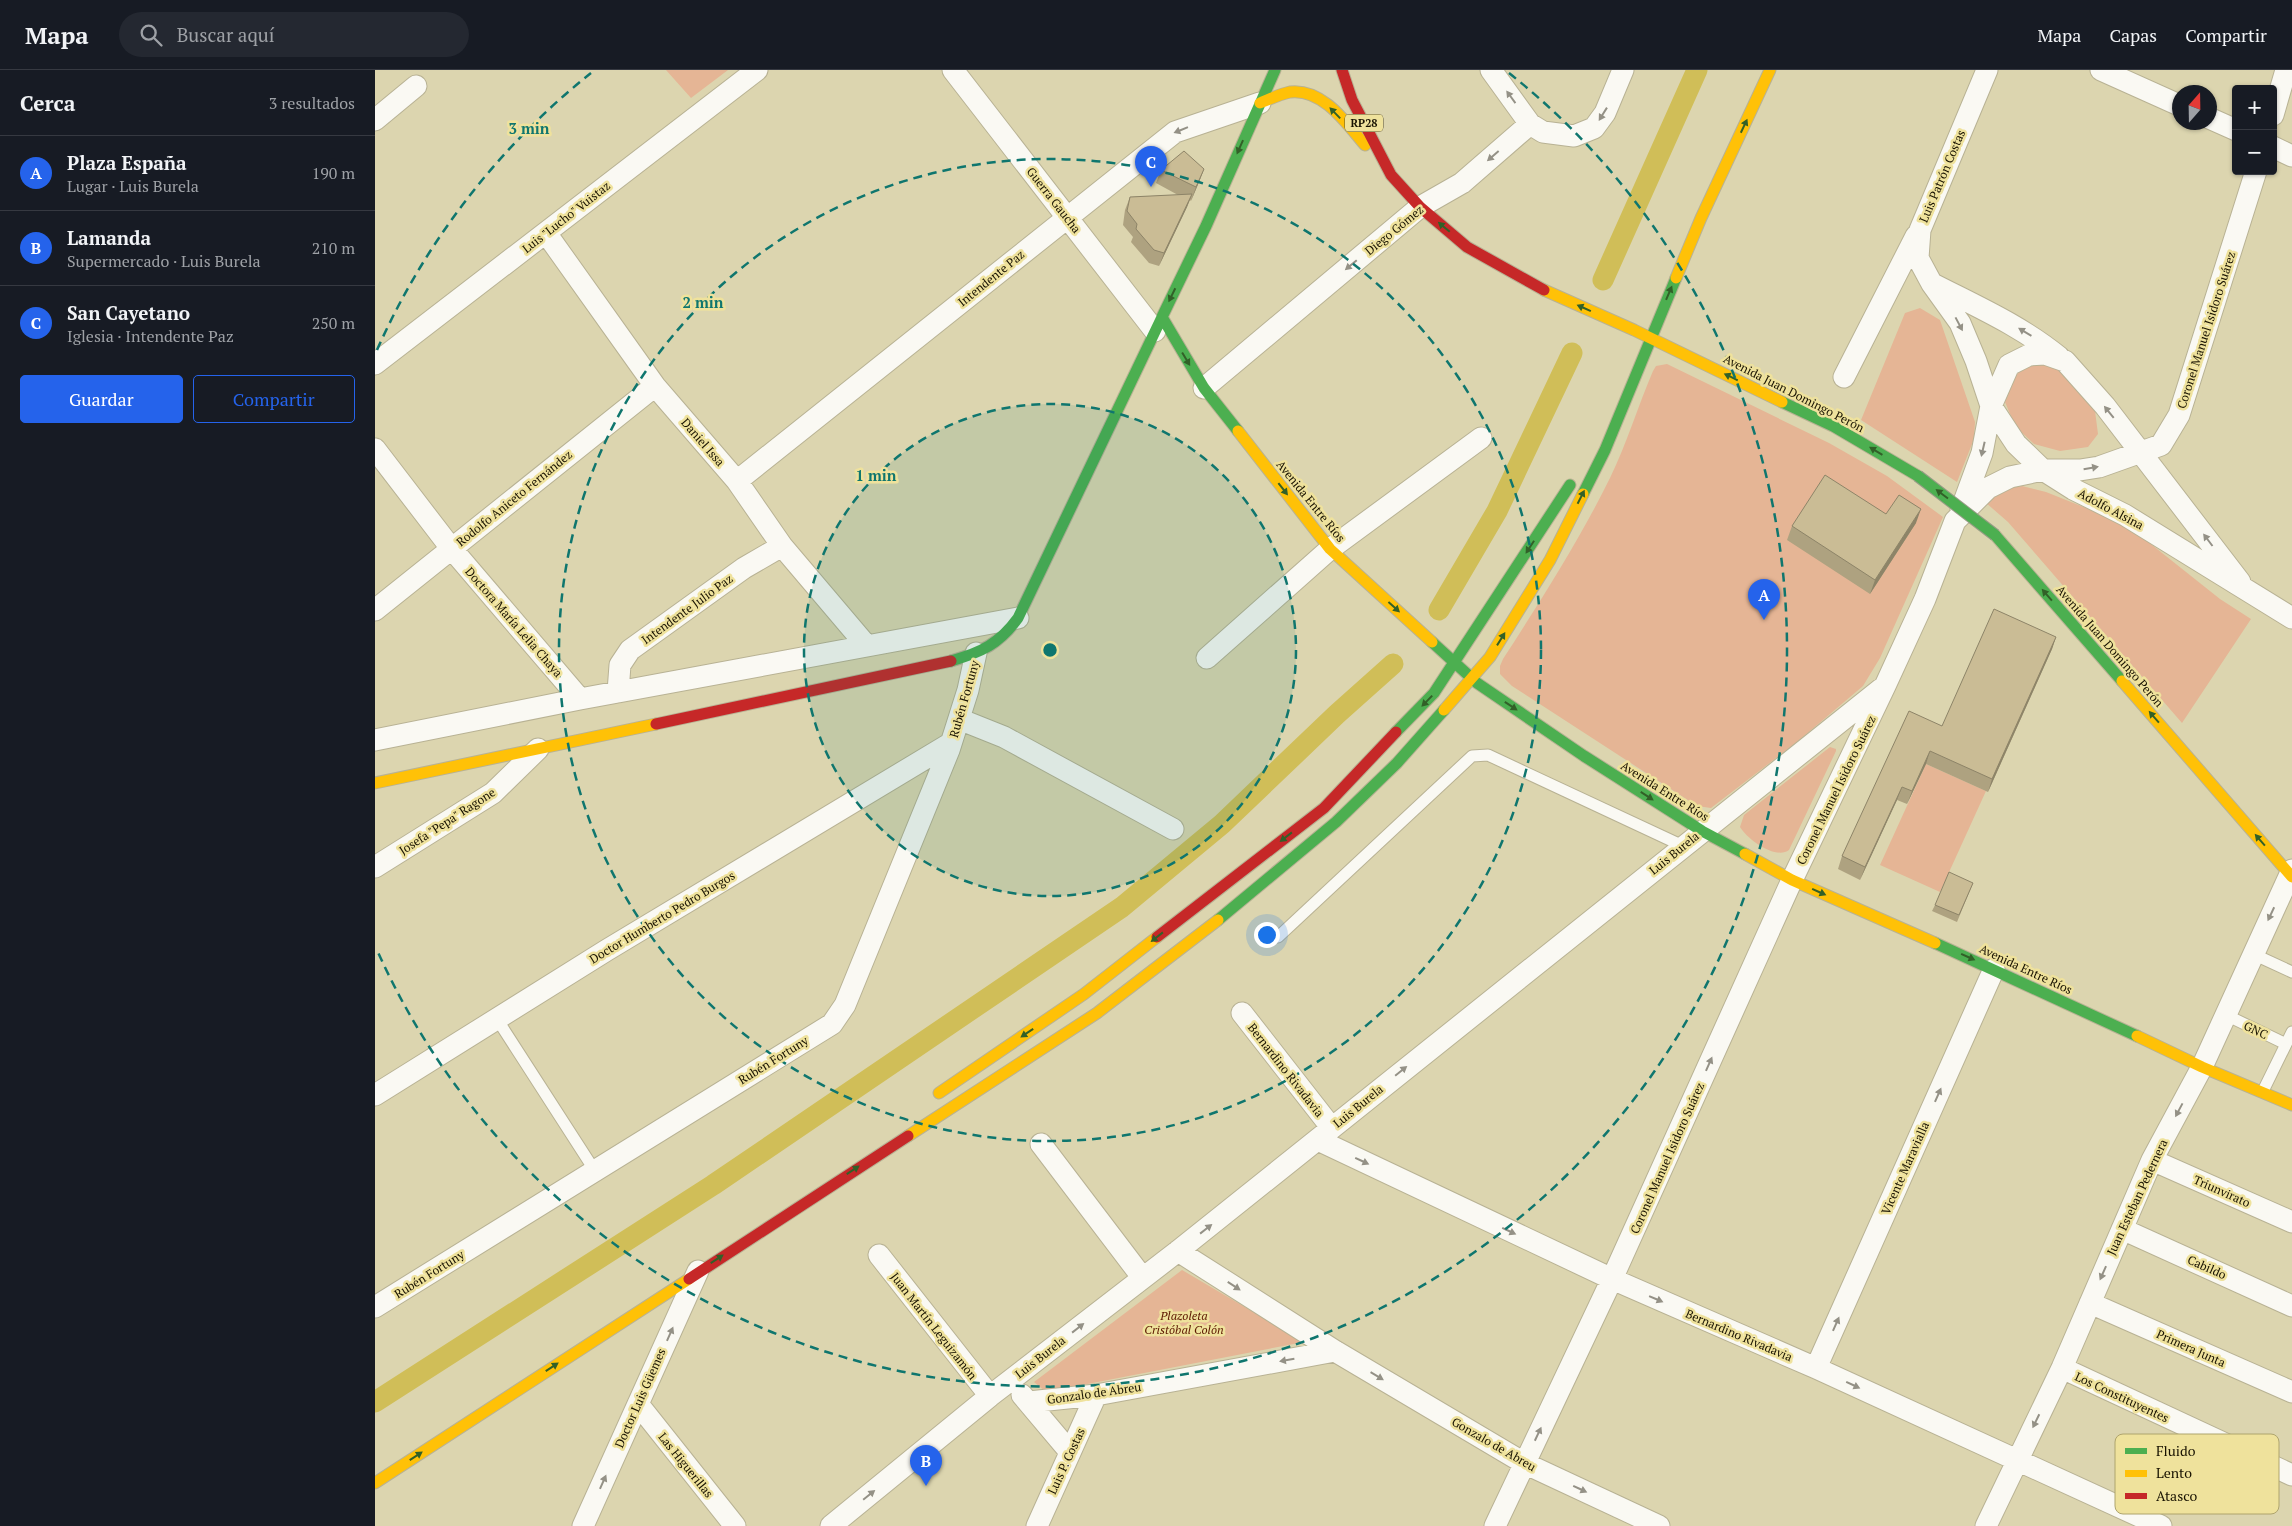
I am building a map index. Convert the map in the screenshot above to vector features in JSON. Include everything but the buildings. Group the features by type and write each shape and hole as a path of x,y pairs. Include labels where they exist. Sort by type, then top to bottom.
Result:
{"main road":[{"path":"375,783 908,671 976,653 992,646 1006,634 1018,618 1206,226 1275,70"},
{"name":"Avenida Juan Domingo Perón","path":"1343,70 1352,100 1391,175 1420,207 1467,247 1528,283 1634,330 1833,426 1918,476 1995,534 2291,874"},
{"path":"1673,254 1759,70"},
{"path":"375,1483 1097,1013 1219,920 1336,822 1397,762 1490,657 1550,560 1605,450 1701,218 1770,70"},
{"path":"1260,103 1292,92 1311,95 1321,100 1349,127 1391,175"},
{"name":"Avenida Entre Ríos","path":"1158,324 1204,388 1330,549 1472,678 1585,756 1702,831 1792,880 1994,969 2202,1067 2263,1091 2292,1105"},
{"path":"928,1101 1084,994 1324,808 1434,693 1574,479 1577,470"}],"street":[{"name":"Luis \"Lucho\" Vuistaz","path":"375,364 757,70"},
{"name":"Guerra Gaucha","path":"953,70 1067,217 1158,324"},
{"path":"1491,70 1530,124 1543,132 1574,136 1593,128 1605,113 1623,70"},
{"name":"Luis Patrón Costas","path":"1932,284 1918,258 1920,230 1987,70"},
{"path":"2101,70 2172,102"},
{"path":"2277,101 2286,70"},
{"path":"375,120 416,86"},
{"name":"Intendente Paz","path":"737,481 1175,132 1260,103"},
{"path":"2217,122 2232,128"},
{"name":"Diego Gómez","path":"1204,388 1420,207 1462,183 1530,124"},
{"path":"2277,149 2292,156"},
{"name":"Coronel Manuel Isidoro Suárez","path":"1495,1526 1612,1279 1792,880 1925,599 1955,522 1988,488 2010,477 2043,470 2080,470 2099,467 2161,445 2179,415 2255,175"},
{"path":"1844,377 1920,230"},
{"name":"Daniel Issa","path":"546,233 655,386 737,481 782,546 866,645"},
{"name":"Adolfo Alsina","path":"1932,284 2008,322 2039,341 2065,361 2105,406 2249,593"},
{"name":"Adolfo Alsina","path":"1932,284 1960,323 1991,406 2016,444 2043,470 2073,489 2125,515 2292,618"},
{"name":"Adolfo Alsina","path":"1955,522 1967,498 1982,453 1991,406 2009,365 2029,355 2045,354 2065,361"},
{"name":"Rodolfo Aniceto Fernández","path":"375,610 655,386"},
{"path":"1207,658 1330,549 1481,438"},
{"name":"Doctora María Lelia Chaya","path":"375,449 451,548 580,699"},
{"name":"Intendente Julio Paz","path":"618,692 620,665 630,650 744,568 782,546"},
{"path":"375,740 580,699 1018,618"},
{"name":"Rubén Fortuny","path":"375,1307 832,1024 845,1005 951,743 968,690 976,653"},
{"name":"Luis Burela","path":"831,1526 990,1396 1178,1251 1885,686"},
{"path":"959,719 1004,737 1173,829"},
{"name":"Doctor Humberto Pedro Burgos","path":"375,1095 607,950 951,743"},
{"name":"Josefa \"Pepa\" Ragone","path":"375,867 493,793 538,749"},
{"name":"Juan Esteban Pedernera","path":"1986,1526 2062,1368 2152,1160 2202,1067 2291,874"},
{"name":"Vicente Maravialla","path":"1816,1368 1994,969"},
{"name":"Bernardino Rivadavia","path":"1242,1013 1324,1134 1612,1279 1816,1368 2115,1505"},
{"path":"1041,1144 1142,1277"},
{"name":"Triunvirato","path":"2152,1160 2292,1222"},
{"name":"Cabildo","path":"2122,1229 2292,1306"},
{"name":"Gonzalo de Abreu","path":"1178,1251 1335,1351 1524,1463 1659,1526"},
{"name":"Juan Martín Leguizamón","path":"879,1255 990,1396"},
{"name":"Doctor Luis Güemes","path":"583,1526 698,1271"},
{"name":"Primera Junta","path":"2090,1303 2292,1392"},
{"name":"Gonzalo de Abreu","path":"1029,1402 1096,1395 1335,1351"},
{"name":"Los Constituyentes","path":"2062,1368 2203,1434"},
{"path":"1009,1381 1070,1452"},
{"name":"Luis P. Costas","path":"1037,1526 1096,1395"},
{"name":"Las Higuerillas","path":"638,1404 735,1526"},
{"name":"Los Constituyentes","path":"2279,1470 2292,1476"},
{"name":"Bernardino Rivadavia","path":"2134,1514 2161,1526"}],"lane":[{"path":"1278,937 1472,756 1487,755 1683,846"},
{"path":"2253,954 2292,972"},
{"name":"GNC","path":"2226,1015 2286,1044"},
{"path":"497,1019 595,1171"},
{"path":"2263,1091 2292,1032"}],"green space":[{"path":"666,70 728,70 691,98"},
{"path":"1920,308 1940,320 1975,422 1974,439 1957,482 1861,420 1905,313"},
{"path":"2030,363 2055,365 2095,411 2098,434 2088,447 2060,451 2034,444 2015,426 2005,402 2017,375"},
{"path":"1667,364 1829,443 1887,476 1943,517 1880,658 1863,686 1797,742 1711,808 1697,806 1512,686 1500,674 1500,666 1503,659 1573,547 1610,478 1653,371 1656,366"},
{"path":"2022,486 2046,492 2111,518 2147,541 2220,599 2251,619 2182,723 2008,522 1985,502 1998,490"},
{"path":"1830,747 1836,749 1836,751 1789,850 1783,852 1770,851 1756,843 1740,827 1744,815"},
{"path":"1926,764 1986,791 1940,892 1880,865"},
{"name":"Plazoleta Cristóbal Colón","path":"1182,1270 1304,1342 1046,1392 1034,1382"}],"waterway":[{"path":"1603,280 1697,70"},
{"path":"1439,610 1497,511 1572,353"},
{"path":"375,1402 713,1185 1122,907 1222,824 1337,714 1393,664"}],"traffic: fast":[{"path":"1238,431 1204,388 1162,317 1206,226 1275,70"},
{"path":"1583,494 1605,450 1676,278"},
{"path":"951,661 972,654 997,641 1018,618 1162,317"},
{"path":"1782,402 1833,426 1918,476"},
{"path":"1918,476 1995,535"},
{"path":"1396,732 1434,693 1570,485"},
{"path":"1995,535 2122,681"},
{"path":"1432,642 1477,683 1584,756 1702,831 1745,854"},
{"path":"1218,920 1336,822 1397,763 1444,710"},
{"path":"1935,943 2137,1036"}],"traffic: slow":[{"path":"1676,278 1701,218 1770,70"},
{"path":"1260,103 1290,92 1302,92 1313,96 1333,109 1365,145"},
{"path":"1544,290 1634,330 1782,402"},
{"path":"1238,431 1330,549 1432,642"},
{"path":"1444,710 1490,657 1550,560 1583,494"},
{"path":"2122,681 2292,877"},
{"path":"375,783 656,724"},
{"path":"1745,854 1792,880 1935,943"},
{"path":"908,1136 1097,1013 1218,920"},
{"path":"939,1093 1084,994 1157,937"},
{"path":"2137,1036 2202,1067 2292,1105"},
{"path":"375,1483 689,1279"}],"traffic: jam":[{"path":"1342,70 1352,100 1391,175 1420,207 1467,247 1544,290"},
{"path":"656,724 951,661"},
{"path":"1157,937 1324,808 1396,732"},
{"path":"689,1279 908,1136"}],"place":[{"name":"San Cayetano","path":"1151,187"},
{"name":"Plaza España","path":"1764,620"},
{"name":"Lamanda","path":"926,1486"}]}
